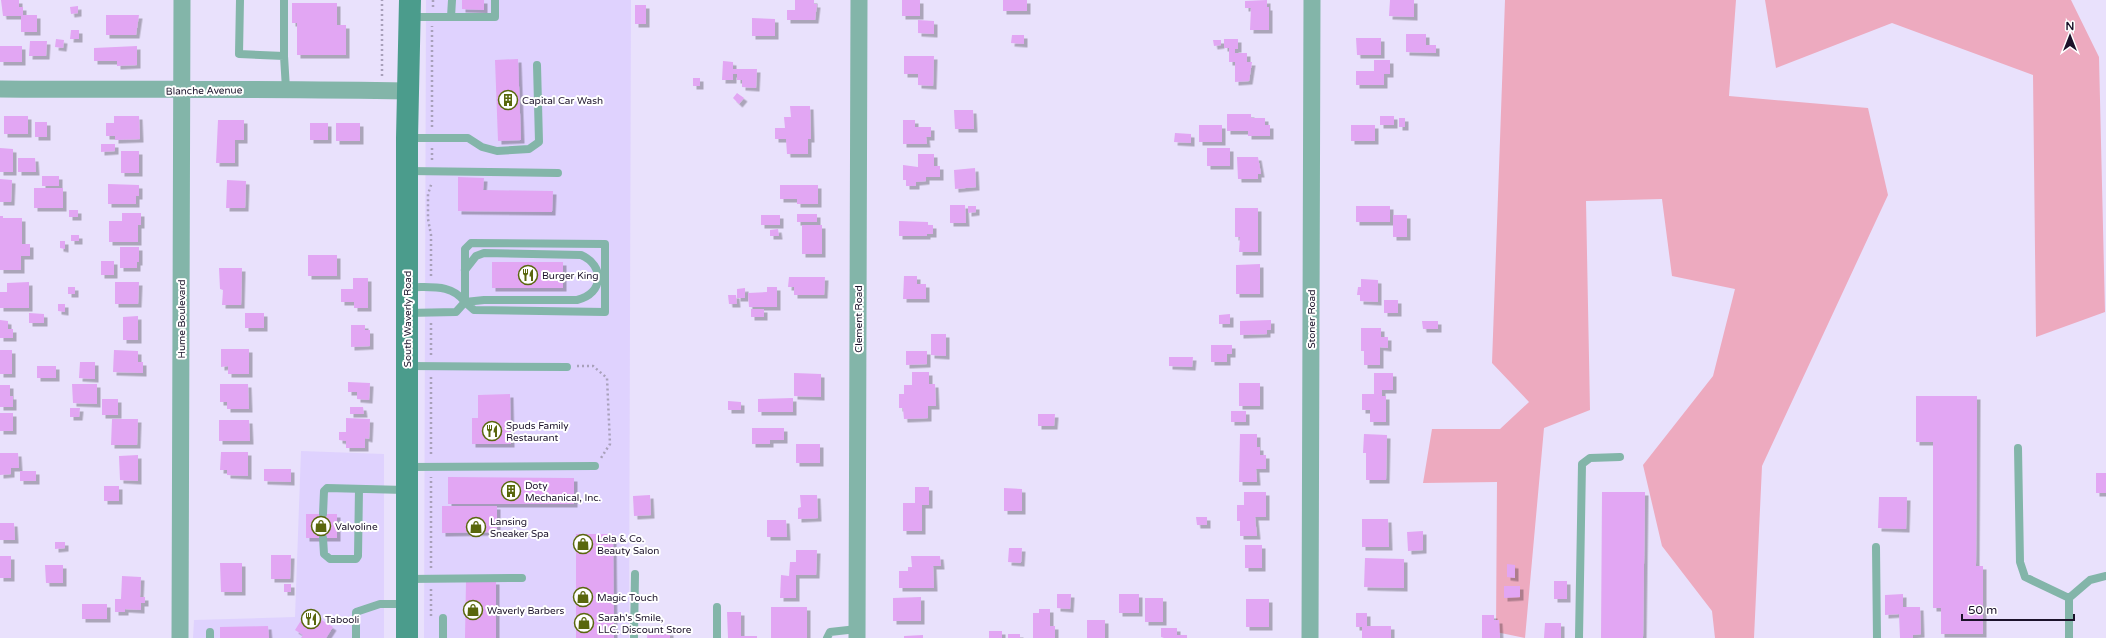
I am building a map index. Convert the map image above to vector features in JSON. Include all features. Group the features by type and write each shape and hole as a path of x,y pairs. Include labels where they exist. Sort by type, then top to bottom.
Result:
{"main road":[{"name":"South Waverly Road","path":"406,638 407,90 410,9"}],"street":[{"name":"Hume Boulevard","path":"180,638 182,0"},
{"name":"Clement Road","path":"857,633 859,0"},
{"name":"Stoner Road","path":"1310,638 1312,0"},
{"name":"Blanche Avenue","path":"0,89 182,90 286,88 407,90"}],"lane":[{"path":"240,0 239,54 284,56"},
{"path":"284,0 284,56 286,88"},
{"path":"451,17 452,0"},
{"path":"410,9 432,17 495,17 495,0"},
{"path":"407,138 468,138 482,147 497,151 529,149 539,142 537,65"},
{"path":"407,171 558,173"},
{"path":"406,287 448,288 458,293 465,302 474,310 605,312 605,244 471,243 465,249 465,302 456,312 407,312"},
{"path":"465,270 476,256 484,253 581,255 591,259 596,268 597,284 594,292 588,298 577,300 484,300 465,302"},
{"path":"407,366 567,367"},
{"path":"2018,448 2020,562 2025,577 2069,598"},
{"path":"1579,638 1582,464 1590,458 1620,457"},
{"path":"406,467 595,466"},
{"path":"323,514 324,491 327,488 406,490"},
{"path":"323,538 324,554 330,559 356,559 358,556 359,489"},
{"path":"1876,547 1877,638"},
{"path":"634,638 635,574"},
{"path":"2069,638 2069,598 2090,580 2106,576"},
{"path":"405,579 522,578"},
{"path":"356,638 356,612 380,604 406,604"},
{"path":"717,607 717,638"},
{"path":"443,618 443,638"},
{"path":"827,638 830,632 857,633"}],"path":[{"path":"382,0 382,90"},
{"path":"431,288 431,235 428,219 428,194 432,186 432,0"},
{"path":"431,312 431,505"},
{"path":"567,367 593,366 607,378 610,444 595,466"}],"shaded area":[{"path":"426,0 631,0 629,638 424,638"},
{"path":"1505,0 1736,0 1729,96 1868,108 1888,195 1762,466 1754,638 1715,638 1712,611 1662,546 1643,465 1713,376 1735,289 1672,276 1662,199 1586,201 1590,410 1544,428 1525,638 1496,632 1497,482 1423,483 1432,429 1500,429 1529,402 1492,363"},
{"path":"1765,0 2071,0 2099,57 2105,312 2036,337 2033,75 1892,23 1776,68"},
{"path":"301,451 384,454 384,638 193,638 194,620 295,617"}],"building":[{"path":"1,0 19,0 19,7 23,7 23,15 37,15 37,32 21,32 21,16 3,16"},
{"path":"462,0 484,0 484,10 462,9"},
{"path":"795,0 814,0 814,4 817,4 815,20 787,20 787,10 795,10"},
{"path":"902,0 920,0 920,16 902,16"},
{"path":"1003,0 1027,0 1027,11 1003,11"},
{"path":"1267,0 1267,7 1269,7 1269,30 1250,30 1251,8 1245,8 1245,1"},
{"path":"1390,0 1414,0 1414,17 1389,16"},
{"path":"292,3 337,3 337,25 346,25 346,55 297,55 297,23 292,23"},
{"path":"635,5 646,5 646,24 635,24"},
{"path":"78,6 78,13 71,14 70,7"},
{"path":"106,15 139,15 136,35 106,35"},
{"path":"752,18 775,19 775,36 752,36"},
{"path":"918,20 934,21 934,34 918,33"},
{"path":"71,30 79,30 79,39 70,39"},
{"path":"1406,34 1426,34 1426,45 1436,45 1436,53 1406,52"},
{"path":"1012,35 1024,35 1024,44 1011,43"},
{"path":"1356,38 1381,38 1381,55 1357,55"},
{"path":"56,39 64,40 63,48 55,47"},
{"path":"1224,39 1238,39 1238,49 1235,49 1235,53 1247,53 1247,62 1252,62 1249,81 1235,82 1235,62 1229,62 1229,48 1224,48"},
{"path":"1213,40 1221,40 1221,45 1214,46"},
{"path":"30,41 47,41 46,56 29,56"},
{"path":"0,46 22,46 22,62 0,62"},
{"path":"137,46 137,65 117,66 117,61 94,61 94,48"},
{"path":"904,56 934,56 933,86 918,85 918,74 904,74"},
{"name":"Capital Car Wash","path":"518,59 521,140 498,141 495,60"},
{"path":"1374,60 1390,60 1390,74 1384,74 1384,85 1356,85 1356,71 1374,71"},
{"path":"723,61 733,62 733,69 757,69 756,88 742,87 742,80 737,80 737,74 733,74 733,80 722,80"},
{"path":"693,78 700,78 700,86 693,86"},
{"path":"737,93 744,98 739,104 733,98"},
{"path":"790,106 810,106 811,139 808,139 808,154 787,154 786,139 775,139 775,128 785,128 784,117 791,117"},
{"path":"954,110 973,110 974,129 955,129"},
{"path":"1227,114 1251,114 1251,118 1265,118 1265,125 1270,125 1270,136 1248,136 1248,131 1227,131"},
{"path":"4,116 28,116 28,134 4,134"},
{"path":"114,116 139,116 140,139 115,140 115,136 106,136 106,123 114,123"},
{"path":"1380,116 1394,116 1394,125 1380,125"},
{"path":"1399,118 1405,118 1405,127 1399,127"},
{"path":"218,120 244,120 244,140 235,140 235,163 216,163"},
{"path":"903,120 915,120 915,127 931,127 931,137 926,137 927,144 903,144"},
{"path":"35,122 47,122 47,137 35,137"},
{"path":"310,123 328,123 328,140 310,140"},
{"path":"336,123 360,123 360,141 336,141"},
{"path":"1199,125 1222,125 1222,142 1199,142"},
{"path":"1351,125 1375,125 1375,141 1351,141"},
{"path":"1175,133 1191,134 1191,143 1174,142"},
{"path":"101,144 115,144 115,151 101,152"},
{"path":"0,148 13,149 13,172 0,172"},
{"path":"1207,148 1230,148 1230,166 1207,166"},
{"path":"121,151 139,151 139,173 121,173"},
{"path":"918,154 934,154 934,166 940,166 940,177 926,177 926,181 916,182 916,186 906,186 906,180 903,180 903,165 918,167"},
{"path":"1237,157 1258,157 1261,174 1258,174 1258,179 1238,179"},
{"path":"18,158 35,158 36,172 18,172"},
{"path":"975,168 976,187 955,189 954,170"},
{"path":"42,176 59,176 59,186 42,186"},
{"path":"458,177 484,178 483,190 553,191 552,212 458,211"},
{"path":"0,179 12,180 11,202 0,202"},
{"path":"227,180 246,181 245,208 226,208"},
{"path":"108,184 139,185 139,196 136,196 136,204 108,204"},
{"path":"780,185 818,185 818,204 797,204 797,199 780,199"},
{"path":"34,188 63,188 63,208 34,208"},
{"path":"950,205 965,205 966,223 950,223"},
{"path":"968,206 976,206 976,212 968,213"},
{"path":"1356,206 1390,206 1390,222 1356,222"},
{"path":"1235,208 1258,208 1258,252 1239,252 1240,237 1235,237"},
{"path":"69,210 78,210 78,217 69,217"},
{"path":"122,213 141,213 141,225 138,225 138,242 109,242 109,221 122,221"},
{"path":"797,214 817,214 817,222 797,222"},
{"path":"761,215 780,215 780,225 761,225"},
{"path":"1393,215 1407,215 1407,237 1393,237"},
{"path":"0,216 3,216 3,218 22,218 22,244 30,244 30,256 21,256 21,270 0,270"},
{"path":"899,221 928,222 928,225 933,225 933,234 927,234 927,236 899,236"},
{"path":"802,225 822,225 822,254 802,254"},
{"path":"778,229 779,236 770,236 770,230"},
{"path":"71,235 79,235 79,241 71,241"},
{"path":"60,241 65,241 65,249 60,248"},
{"path":"120,247 139,247 139,262 137,262 137,268 120,268"},
{"path":"308,255 337,255 337,276 308,276"},
{"path":"101,261 114,261 114,275 101,275"},
{"name":"Burger King","path":"492,262 563,262 563,288 492,288"},
{"path":"1260,264 1260,294 1236,294 1236,265"},
{"path":"219,268 242,268 241,305 222,305 223,290 220,289"},
{"path":"904,276 917,276 917,284 926,284 926,299 903,299"},
{"path":"789,277 825,277 824,295 794,295 794,287 788,287"},
{"path":"353,278 368,278 368,308 354,308 354,302 341,302 341,289 353,289"},
{"path":"1361,279 1378,280 1378,302 1360,301 1360,295 1357,295 1358,287 1361,287"},
{"path":"29,282 29,308 0,308 0,292 7,292 7,283"},
{"path":"115,282 139,282 138,304 115,304"},
{"path":"68,287 75,287 75,294 68,294"},
{"path":"767,287 777,287 777,307 749,307 748,293 767,292"},
{"path":"745,288 745,298 737,298 737,289"},
{"path":"728,295 736,295 737,304 729,304"},
{"path":"1384,300 1398,300 1398,313 1384,313"},
{"path":"58,304 65,304 65,312 58,311"},
{"path":"751,309 764,309 764,317 751,317"},
{"path":"29,313 44,314 44,323 29,323"},
{"path":"245,313 264,313 264,328 245,328"},
{"path":"1230,314 1230,324 1219,324 1219,315"},
{"path":"138,316 138,340 123,340 123,317"},
{"path":"0,320 8,321 8,329 13,329 13,338 0,338"},
{"path":"1271,320 1271,330 1267,330 1267,334 1240,335 1240,321"},
{"path":"1422,321 1438,321 1438,329 1423,329"},
{"path":"351,325 365,325 365,330 370,330 370,346 351,347"},
{"path":"1361,328 1381,328 1381,337 1388,337 1388,348 1380,347 1380,365 1364,365 1364,351 1361,351"},
{"path":"931,334 946,334 946,356 931,355"},
{"path":"1211,345 1232,345 1232,354 1227,354 1227,362 1211,362"},
{"path":"221,349 249,349 249,374 228,374 228,366 221,367"},
{"path":"0,350 12,350 12,374 0,374"},
{"path":"114,350 138,351 138,362 143,362 143,373 113,372"},
{"path":"906,351 927,351 927,364 906,365"},
{"path":"1169,357 1193,357 1192,367 1169,366"},
{"path":"80,362 95,362 95,379 79,378"},
{"path":"37,366 56,366 56,378 37,378"},
{"path":"912,372 929,372 929,384 935,384 936,406 928,406 928,418 904,419 903,408 899,408 899,394 904,394 904,385 912,385"},
{"path":"794,373 821,374 821,397 794,396"},
{"path":"1374,373 1393,373 1393,390 1382,390 1382,396 1386,396 1386,422 1370,422 1370,410 1362,410 1362,394 1374,394"},
{"path":"348,382 370,383 369,400 357,399 357,392 348,392"},
{"path":"1239,383 1260,383 1260,406 1239,406"},
{"path":"72,384 97,384 97,404 73,403"},
{"path":"220,384 248,384 249,409 227,409 227,402 220,402"},
{"path":"0,385 10,385 10,396 13,396 13,407 0,407"},
{"name":"Spuds Family Restaurant","path":"510,394 511,444 472,444 472,418 478,418 478,395"},
{"path":"1916,396 1977,396 1976,566 1983,566 1983,634 1941,634 1941,608 1933,608 1933,442 1916,442"},
{"path":"793,398 793,412 758,412 758,399"},
{"path":"102,399 118,399 118,415 102,415"},
{"path":"728,401 741,402 741,410 728,410"},
{"path":"350,407 363,407 364,414 350,414"},
{"path":"70,408 80,408 79,417 70,417"},
{"path":"1231,411 1246,411 1246,422 1231,422"},
{"path":"0,413 13,413 13,431 0,431"},
{"path":"1038,414 1055,414 1054,426 1038,426"},
{"path":"346,418 370,419 369,439 365,438 365,448 346,448 346,441 339,440 339,432 346,432"},
{"path":"112,419 138,419 137,445 111,445"},
{"path":"219,420 249,420 250,441 219,441"},
{"path":"752,428 784,428 784,440 770,440 770,444 752,444"},
{"path":"1240,434 1257,434 1257,447 1260,447 1260,455 1266,455 1266,469 1256,469 1257,482 1239,482"},
{"path":"1364,434 1387,435 1386,480 1366,480 1366,453 1363,453"},
{"path":"796,444 820,444 820,463 796,463"},
{"path":"221,452 248,452 248,476 227,475 227,470 220,470"},
{"path":"0,453 18,453 19,468 11,468 11,474 0,475"},
{"path":"138,455 138,481 120,480 119,456"},
{"path":"264,469 291,469 291,482 264,481"},
{"path":"20,471 36,471 36,481 20,481"},
{"path":"2096,473 2106,473 2106,493 2096,493"},
{"name":"Doty Mechanical, Inc.","path":"448,477 574,478 574,504 448,504"},
{"path":"104,486 119,486 119,501 104,501"},
{"path":"915,487 929,487 929,505 922,505 922,531 903,531 903,503 915,503"},
{"path":"1004,488 1022,489 1022,511 1004,511"},
{"path":"1244,492 1266,492 1266,517 1255,517 1257,536 1240,536 1240,521 1237,521 1237,505 1244,505"},
{"path":"1602,492 1645,492 1643,638 1601,638"},
{"path":"650,495 651,515 634,516 633,496"},
{"path":"800,495 817,495 818,518 798,519 798,508 801,507"},
{"path":"1879,497 1907,497 1906,529 1878,528"},
{"path":"442,506 497,506 497,532 442,533"},
{"name":"Valvoline","path":"306,514 337,514 337,538 306,538"},
{"path":"1196,517 1207,517 1207,525 1197,525"},
{"path":"1362,519 1388,519 1389,547 1362,547"},
{"path":"767,520 786,520 787,537 767,537"},
{"path":"0,523 14,523 15,540 0,540"},
{"path":"1423,531 1423,550 1408,551 1407,532"},
{"path":"576,534 613,534 614,638 576,638"},
{"path":"55,542 65,542 65,548 55,549"},
{"path":"1245,545 1262,545 1262,568 1245,568"},
{"path":"1009,548 1022,548 1021,563 1008,562"},
{"path":"796,550 817,550 816,575 796,575 796,598 780,598 781,575 789,576 790,562 796,562"},
{"path":"271,555 291,555 290,579 271,579"},
{"path":"0,556 11,556 11,578 0,578"},
{"path":"911,556 940,556 941,566 933,566 934,588 899,588 899,571 908,571 908,567 912,567"},
{"path":"1365,558 1404,559 1404,588 1364,587"},
{"path":"220,563 242,563 242,592 221,592"},
{"path":"1507,564 1515,565 1515,578 1507,577"},
{"path":"45,565 63,565 63,583 46,583"},
{"path":"122,576 141,577 140,597 145,597 145,603 141,603 141,610 125,609 125,612 115,612 115,599 121,599"},
{"path":"466,581 496,581 496,638 465,638"},
{"path":"1554,581 1567,581 1567,599 1554,599"},
{"path":"284,584 291,584 291,592 284,592"},
{"path":"1504,586 1520,586 1520,597 1504,598"},
{"path":"1057,594 1071,594 1070,609 1057,608"},
{"path":"1119,594 1139,594 1139,613 1119,613"},
{"path":"1903,594 1903,607 1920,607 1921,634 1913,635 1913,638 1900,638 1899,614 1885,615 1885,595"},
{"path":"921,597 921,621 893,621 893,598"},
{"path":"1145,598 1163,598 1163,622 1145,622"},
{"path":"1246,599 1269,599 1269,627 1246,627"},
{"path":"82,604 107,604 107,619 82,619"},
{"path":"771,607 807,607 807,638 771,638"},
{"path":"1039,609 1050,609 1050,626 1055,626 1055,638 1033,638 1033,613 1039,613"},
{"name":"Tabooli","path":"307,611 333,627 326,638 301,638 303,635 295,630"},
{"path":"727,612 741,612 741,636 757,636 757,638 728,638"},
{"path":"1356,613 1367,613 1367,626 1391,626 1391,638 1362,638 1362,627 1356,627"},
{"path":"1482,615 1494,615 1494,620 1499,620 1500,638 1482,638"},
{"path":"1087,620 1105,620 1105,638 1087,638"},
{"path":"1545,623 1561,623 1561,638 1544,638"},
{"path":"268,626 269,638 220,638 220,627"},
{"path":"1161,628 1177,628 1177,635 1187,635 1187,638 1161,637"},
{"path":"648,631 670,632 670,638 647,638"},
{"path":"989,631 1002,631 1002,638 989,638"},
{"path":"1008,634 1020,634 1020,638 1008,638"},
{"path":"923,635 923,638 904,638 904,636"}],"place":[{"name":"Capital Car Wash","path":"508,100"},
{"name":"Burger King","path":"528,275"},
{"name":"Spuds Family Restaurant","path":"492,431"},
{"name":"Doty Mechanical, Inc.","path":"511,491"},
{"name":"Valvoline","path":"321,526"},
{"name":"Lansing Sneaker Spa","path":"476,527"},
{"name":"Lela & Co. Beauty Salon","path":"583,544"},
{"name":"Magic Touch","path":"583,597"},
{"name":"Waverly Barbers","path":"473,610"},
{"name":"Tabooli","path":"311,619"},
{"name":"Sarah's Smile, LLC. Discount Store","path":"584,623"}]}
